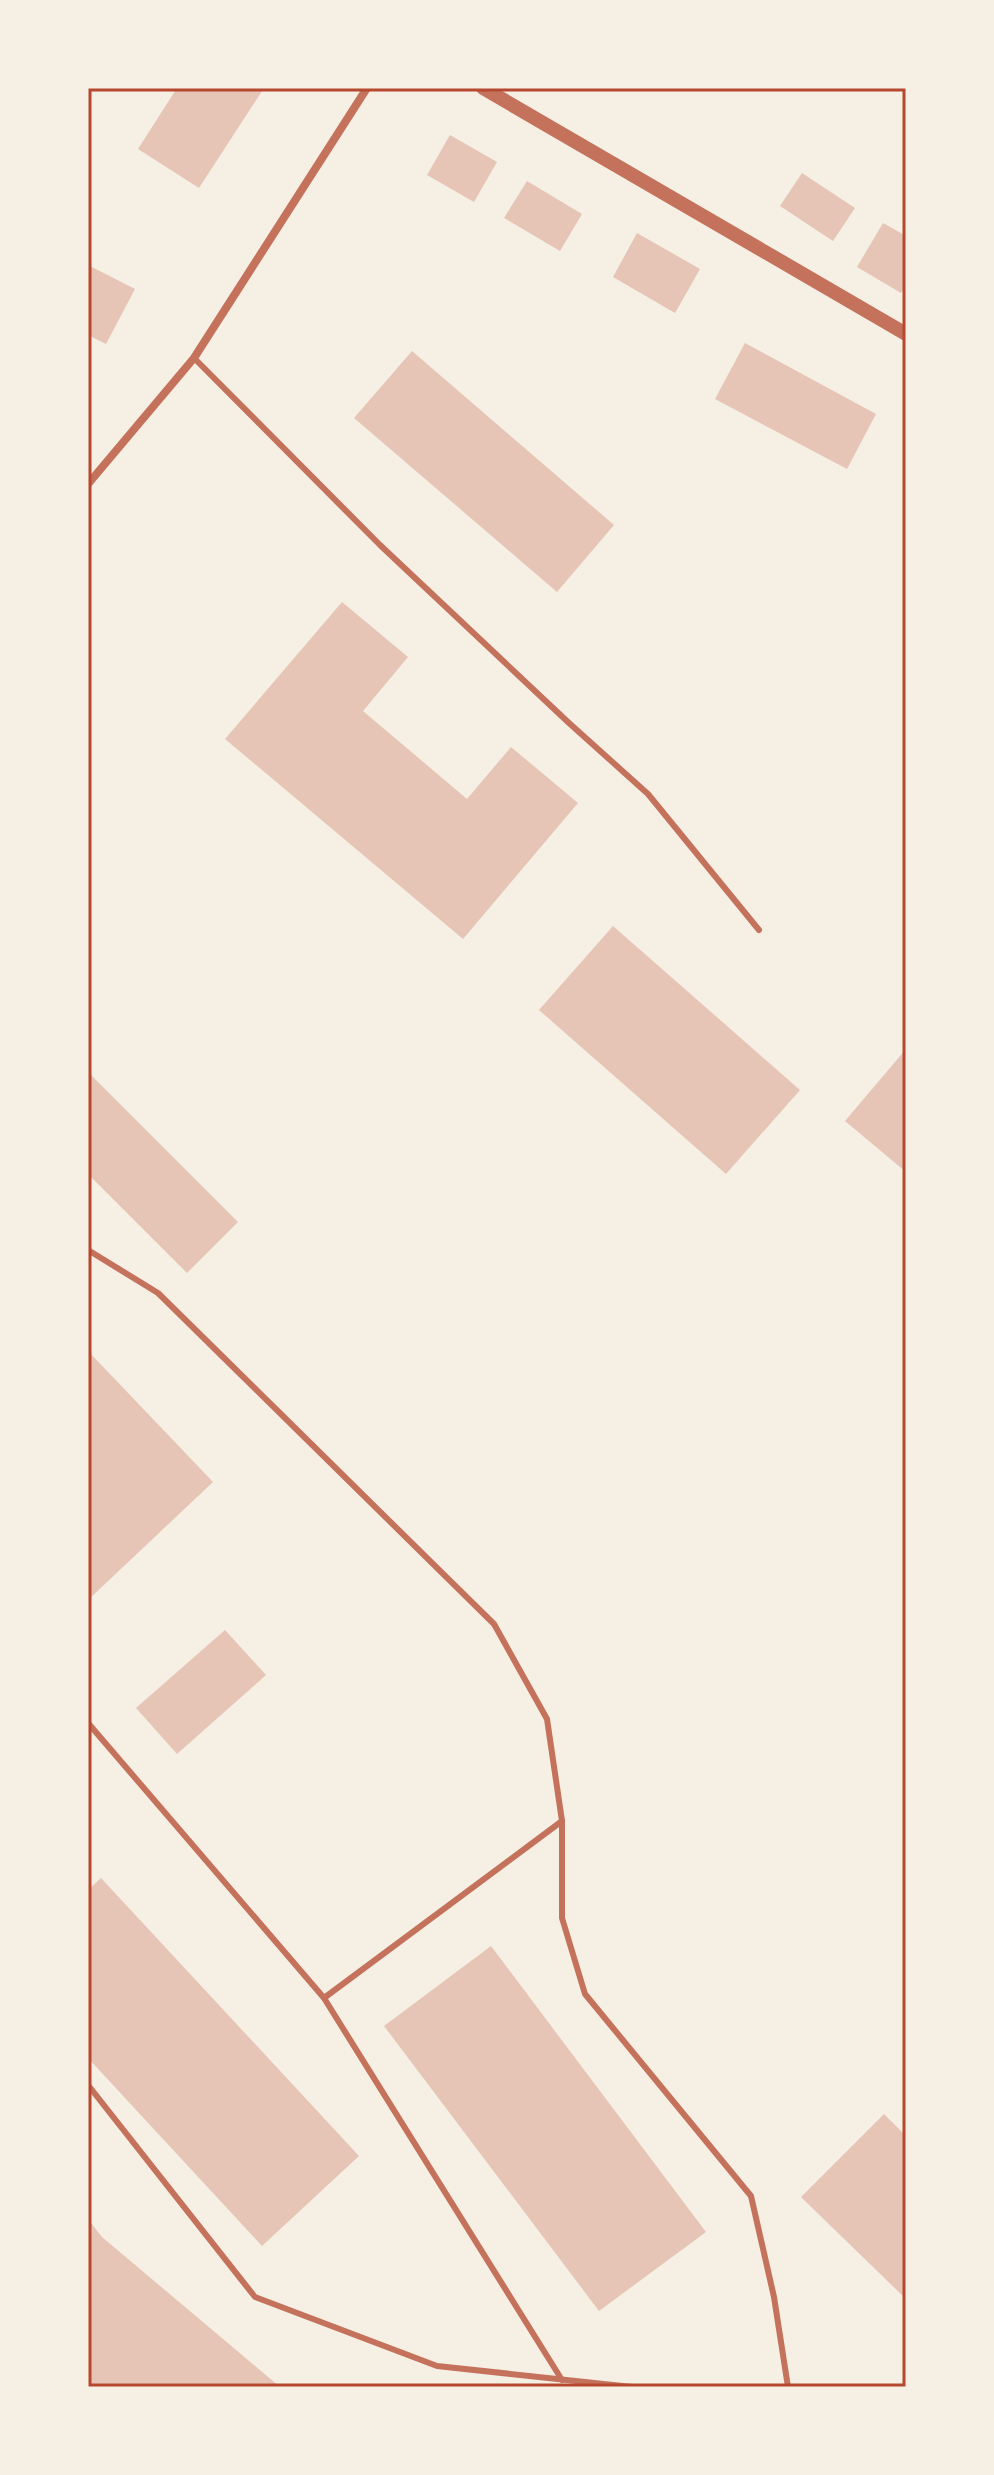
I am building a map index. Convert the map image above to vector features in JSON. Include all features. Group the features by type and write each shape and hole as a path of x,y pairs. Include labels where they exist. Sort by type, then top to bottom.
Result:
{"street":[{"path":"88,484 194,358 367,88"},
{"path":"483,88 906,334"}],"lane":[{"path":"194,358 380,545 648,794 759,930"},
{"path":"88,1250 158,1293 494,1624 547,1719 562,1821 562,1918 585,1994 751,2196 774,2297 788,2387"},
{"path":"88,1723 324,1998 562,2380"},
{"path":"324,1998 562,1821"},
{"path":"88,2085 255,2297 437,2366 632,2387"}],"building":[{"path":"177,88 264,88 199,188 138,149"},
{"path":"450,135 497,162 474,202 427,175"},
{"path":"802,173 855,208 833,241 780,206"},
{"path":"527,181 582,214 560,251 504,218"},
{"path":"883,223 906,236 906,284 901,293 857,267"},
{"path":"637,233 700,269 675,313 613,277"},
{"path":"88,265 135,289 106,344 88,335"},
{"path":"745,343 876,414 847,469 715,399"},
{"path":"412,351 614,525 557,592 354,418"},
{"path":"342,602 408,657 363,711 467,799 511,747 578,803 463,939 225,739"},
{"path":"613,926 800,1090 726,1174 539,1010"},
{"path":"906,1049 906,1172 845,1121"},
{"path":"88,1072 238,1222 187,1273 88,1174"},
{"path":"88,1351 213,1482 88,1600"},
{"path":"225,1630 266,1675 177,1754 136,1708"},
{"path":"101,1878 359,2156 262,2246 88,2058 88,1890"},
{"path":"491,1946 706,2232 599,2311 384,2026"},
{"path":"884,2114 906,2136 906,2299 801,2197"},
{"path":"88,2219 102,2237 280,2387 88,2387"}]}
